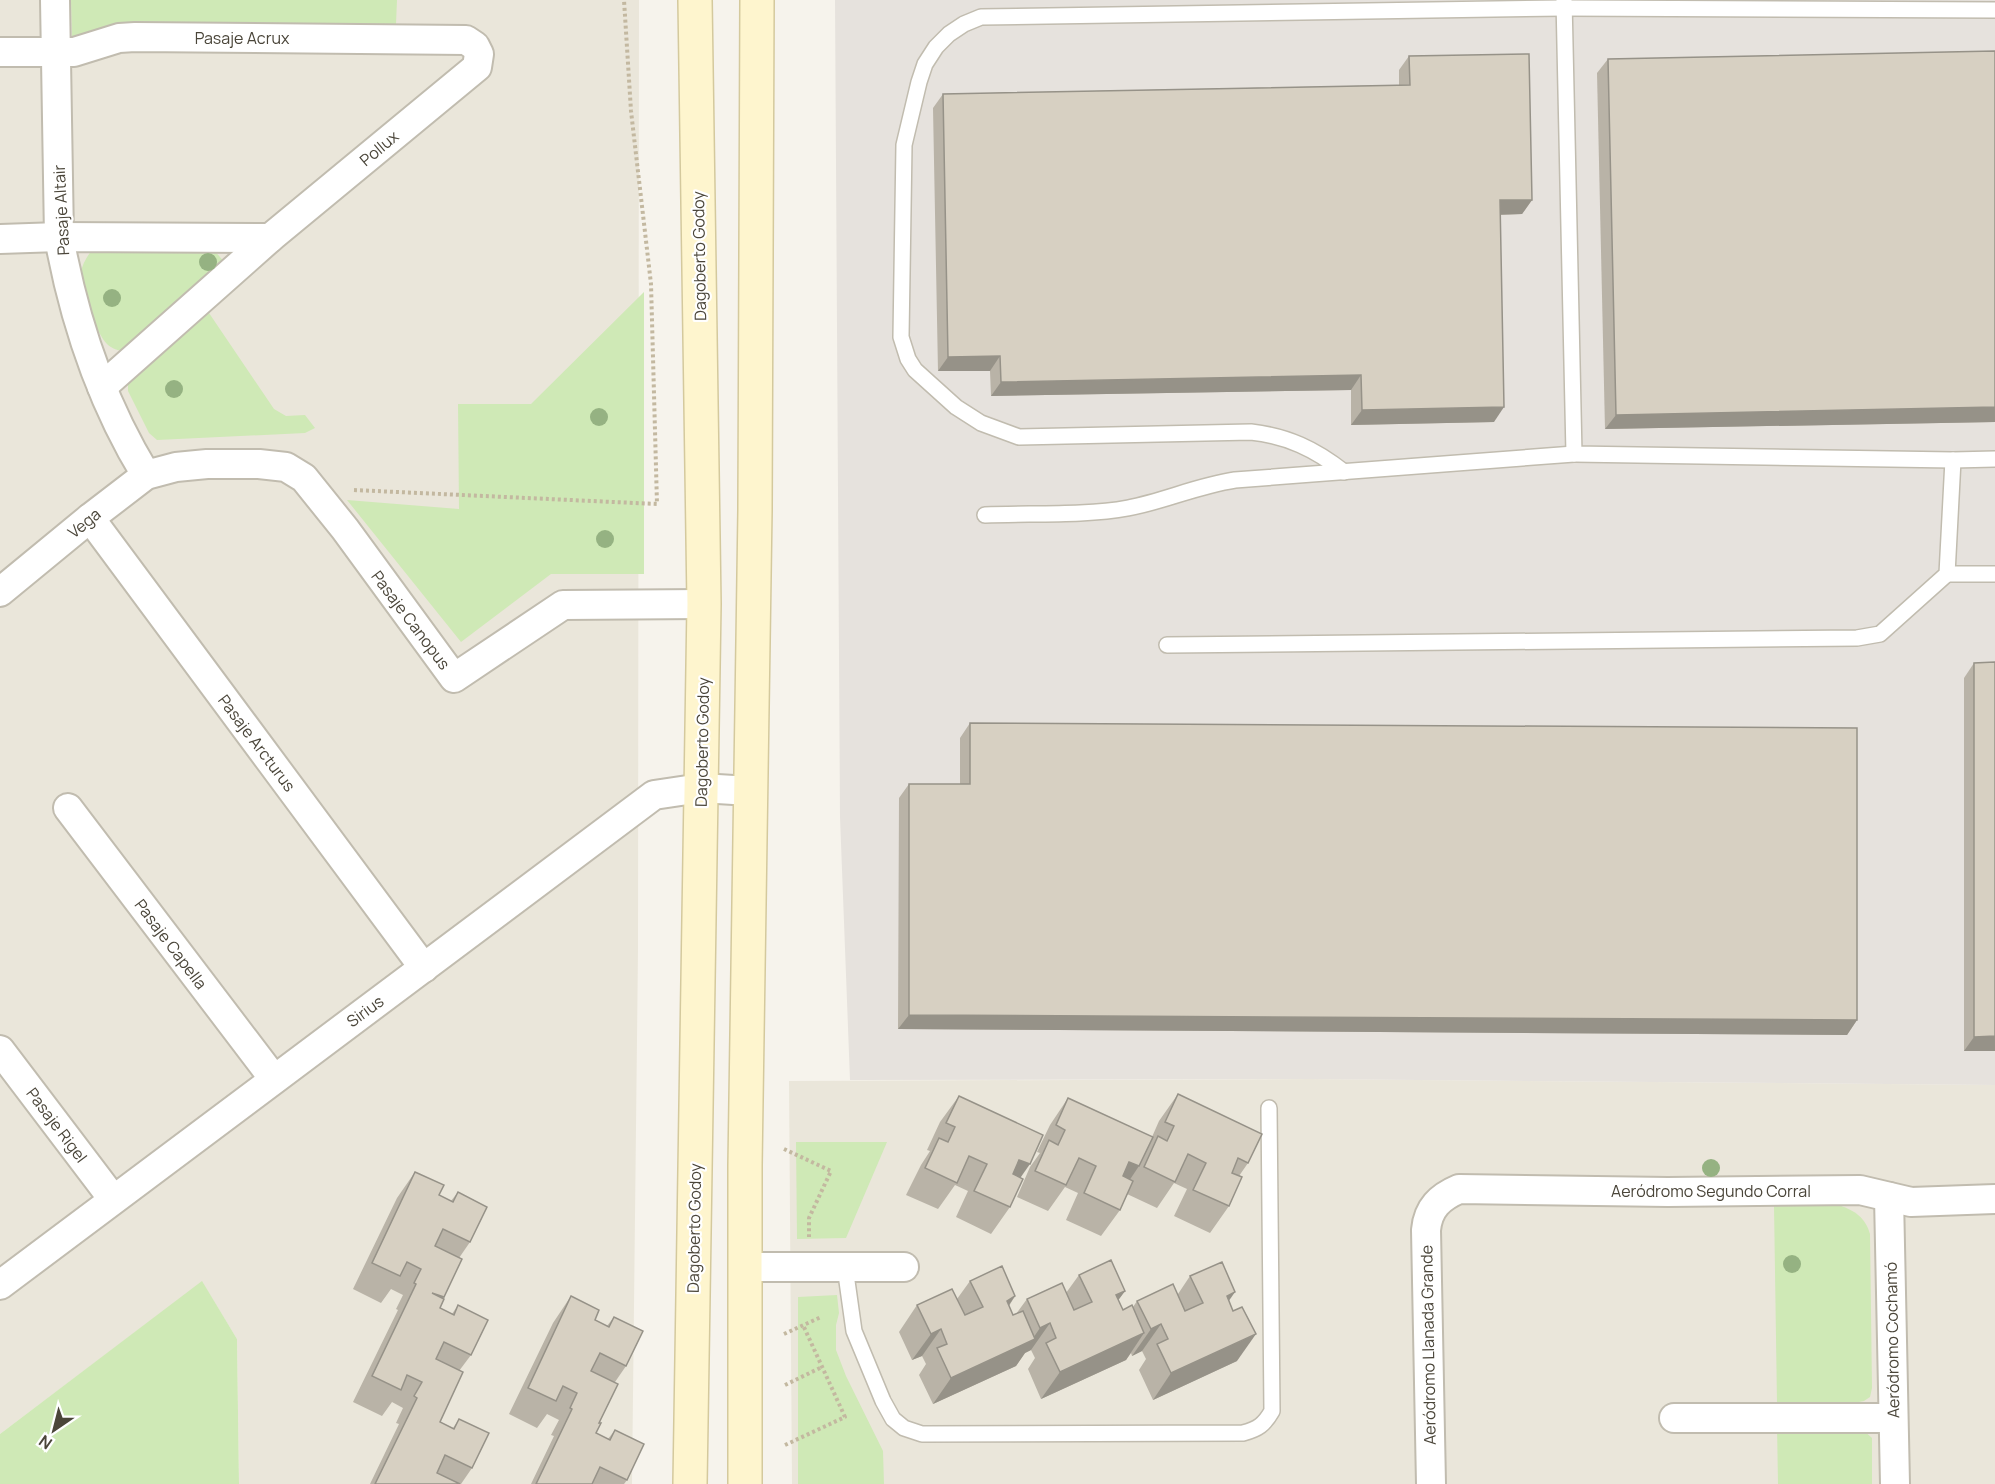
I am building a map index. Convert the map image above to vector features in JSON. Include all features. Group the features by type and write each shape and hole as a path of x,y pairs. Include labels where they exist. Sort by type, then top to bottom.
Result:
{"main road":[{"name":"Dagoberto Godoy","path":"690,1484 704,604 695,0"},
{"path":"745,1484 750,790 756,464 757,0"},
{"path":"703,463 756,464"}],"street":[{"name":"Pasaje Altair","path":"55,0 59,237 75,311 102,387 116,422 146,475"},
{"name":"Pasaje Acrux","path":"0,52 74,52 119,38 135,37 466,40 475,46 479,54"},
{"name":"Pollux","path":"102,387 270,238 477,67 479,54"},
{"path":"0,239 270,238"},
{"name":"Pasaje Canopus","path":"176,467 235,464 286,468 304,478 345,529 454,678 563,604 704,604"},
{"name":"Vega","path":"0,592 146,475 176,467"},
{"name":"Pasaje Arcturus","path":"90,518 424,968"},
{"name":"Sirius","path":"0,1285 654,795 701,788 750,790"},
{"name":"Pasaje Capella","path":"68,808 274,1079"},
{"name":"Pasaje Rigel","path":"0,1050 113,1199"},
{"name":"Aeródromo Segundo Corral","path":"1432,1207 1445,1195 1459,1189 1668,1192 1860,1190 1911,1202 1995,1198"},
{"name":"Aeródromo Cochamó","path":"1889,1197 1894,1484"},
{"name":"Aeródromo Llanada Grande","path":"1431,1484 1426,1230 1427,1219 1432,1207"},
{"path":"745,1267 904,1267"},
{"path":"1674,1419 1893,1418"}],"lane":[{"path":"1344,472 1329,460 1295,441 1251,432 1020,437 981,423 956,407 924,380 908,359 901,337 904,145 918,82 925,64 936,47 949,34 981,17 1564,4 1995,10"},
{"path":"1564,4 1574,454"},
{"path":"985,515 1116,510 1146,504 1212,483 1574,454 1995,459"},
{"path":"1947,574 1953,460"},
{"path":"1167,645 1857,638 1880,634 1947,574 1995,574"},
{"path":"845,1267 854,1331 883,1401 893,1419 904,1428 922,1434 1243,1433 1257,1429 1265,1423 1272,1411 1269,1108"}],"path":[{"path":"312,488 657,504 651,284 631,111 624,0"},
{"path":"784,1149 831,1171 809,1218 810,1267"},
{"path":"784,1334 821,1317"},
{"path":"785,1445 844,1417 803,1325"},
{"path":"785,1385 822,1367"}],"shaded area":[{"path":"0,0 639,0 638,950 632,1484 239,1484 237,1339 202,1282 0,1434"},
{"path":"835,0 1995,0 1995,1085 1309,1079 850,1080 840,817"},
{"path":"1309,1079 1995,1085 1995,1484 792,1484 789,1081"}],"green space":[{"path":"71,0 397,0 396,24 111,26 72,43"},
{"path":"214,250 225,263 125,352 107,344 93,319 81,275 91,251"},
{"path":"644,292 644,574 551,574 461,642 347,500 459,509 458,404 531,404"},
{"path":"209,313 274,409 286,416 305,415 315,428 305,433 157,440 149,433 128,391 128,384"},
{"path":"796,1142 887,1142 846,1238 797,1239"},
{"path":"1839,1205 1859,1215 1870,1234 1872,1388 1870,1397 1854,1403 1777,1403 1774,1206"},
{"path":"202,1281 237,1339 239,1484 0,1484 0,1434"},
{"path":"837,1295 839,1313 836,1325 836,1350 846,1376 883,1451 884,1484 798,1484 798,1297"},
{"path":"1777,1426 1861,1428 1872,1438 1872,1484 1778,1484"}],"building":[{"path":"1995,51 1995,407 1616,415 1608,59"},
{"path":"1529,54 1532,200 1500,200 1504,407 1362,410 1361,375 1001,382 1000,356 948,357 943,94 1410,85 1409,56"},
{"path":"1995,662 1995,1036 1974,1037 1974,663"},
{"path":"970,723 1857,728 1857,1020 909,1015 909,784 970,784"},
{"path":"1178,1094 1262,1134 1248,1163 1238,1158 1232,1173 1242,1177 1229,1206 1193,1190 1206,1163 1188,1154 1175,1182 1144,1167 1158,1136 1167,1141 1174,1126 1165,1122"},
{"path":"959,1096 1043,1135 1030,1164 1019,1160 1013,1174 1023,1179 1010,1207 974,1191 987,1164 969,1156 957,1183 925,1168 939,1138 948,1142 955,1127 946,1123"},
{"path":"1068,1098 1153,1137 1139,1166 1129,1162 1123,1176 1133,1181 1120,1210 1084,1193 1096,1166 1079,1158 1066,1185 1035,1171 1049,1140 1058,1145 1065,1130 1056,1125"},
{"path":"415,1172 444,1185 439,1195 453,1202 458,1192 487,1207 470,1242 443,1229 435,1246 462,1259 444,1297 432,1293 444,1299 440,1308 454,1315 458,1305 488,1320 471,1355 444,1342 436,1359 463,1372 440,1422 454,1429 459,1419 489,1433 472,1468 445,1455 437,1473 460,1484 375,1484 417,1398 414,1396 422,1382 407,1375 401,1390 372,1376 421,1269 407,1262 400,1276 372,1263"},
{"path":"1111,1260 1125,1291 1116,1295 1123,1310 1132,1305 1144,1333 1060,1372 1046,1343 1056,1338 1050,1323 1040,1328 1027,1299 1062,1283 1074,1310 1092,1302 1079,1275"},
{"path":"1222,1262 1235,1292 1227,1296 1233,1311 1242,1307 1256,1334 1171,1373 1157,1344 1168,1339 1161,1324 1151,1329 1137,1301 1173,1284 1185,1311 1203,1303 1190,1276"},
{"path":"1002,1266 1015,1296 1007,1301 1013,1315 1023,1311 1035,1339 951,1378 937,1348 947,1344 941,1329 931,1334 917,1305 952,1289 965,1315 983,1307 970,1281"},
{"path":"571,1296 599,1310 595,1320 609,1327 614,1317 643,1331 626,1366 600,1353 591,1371 618,1384 596,1433 610,1440 615,1430 644,1444 627,1480 600,1467 592,1484 536,1484 572,1409 570,1408 577,1393 563,1386 556,1401 528,1388"}]}
